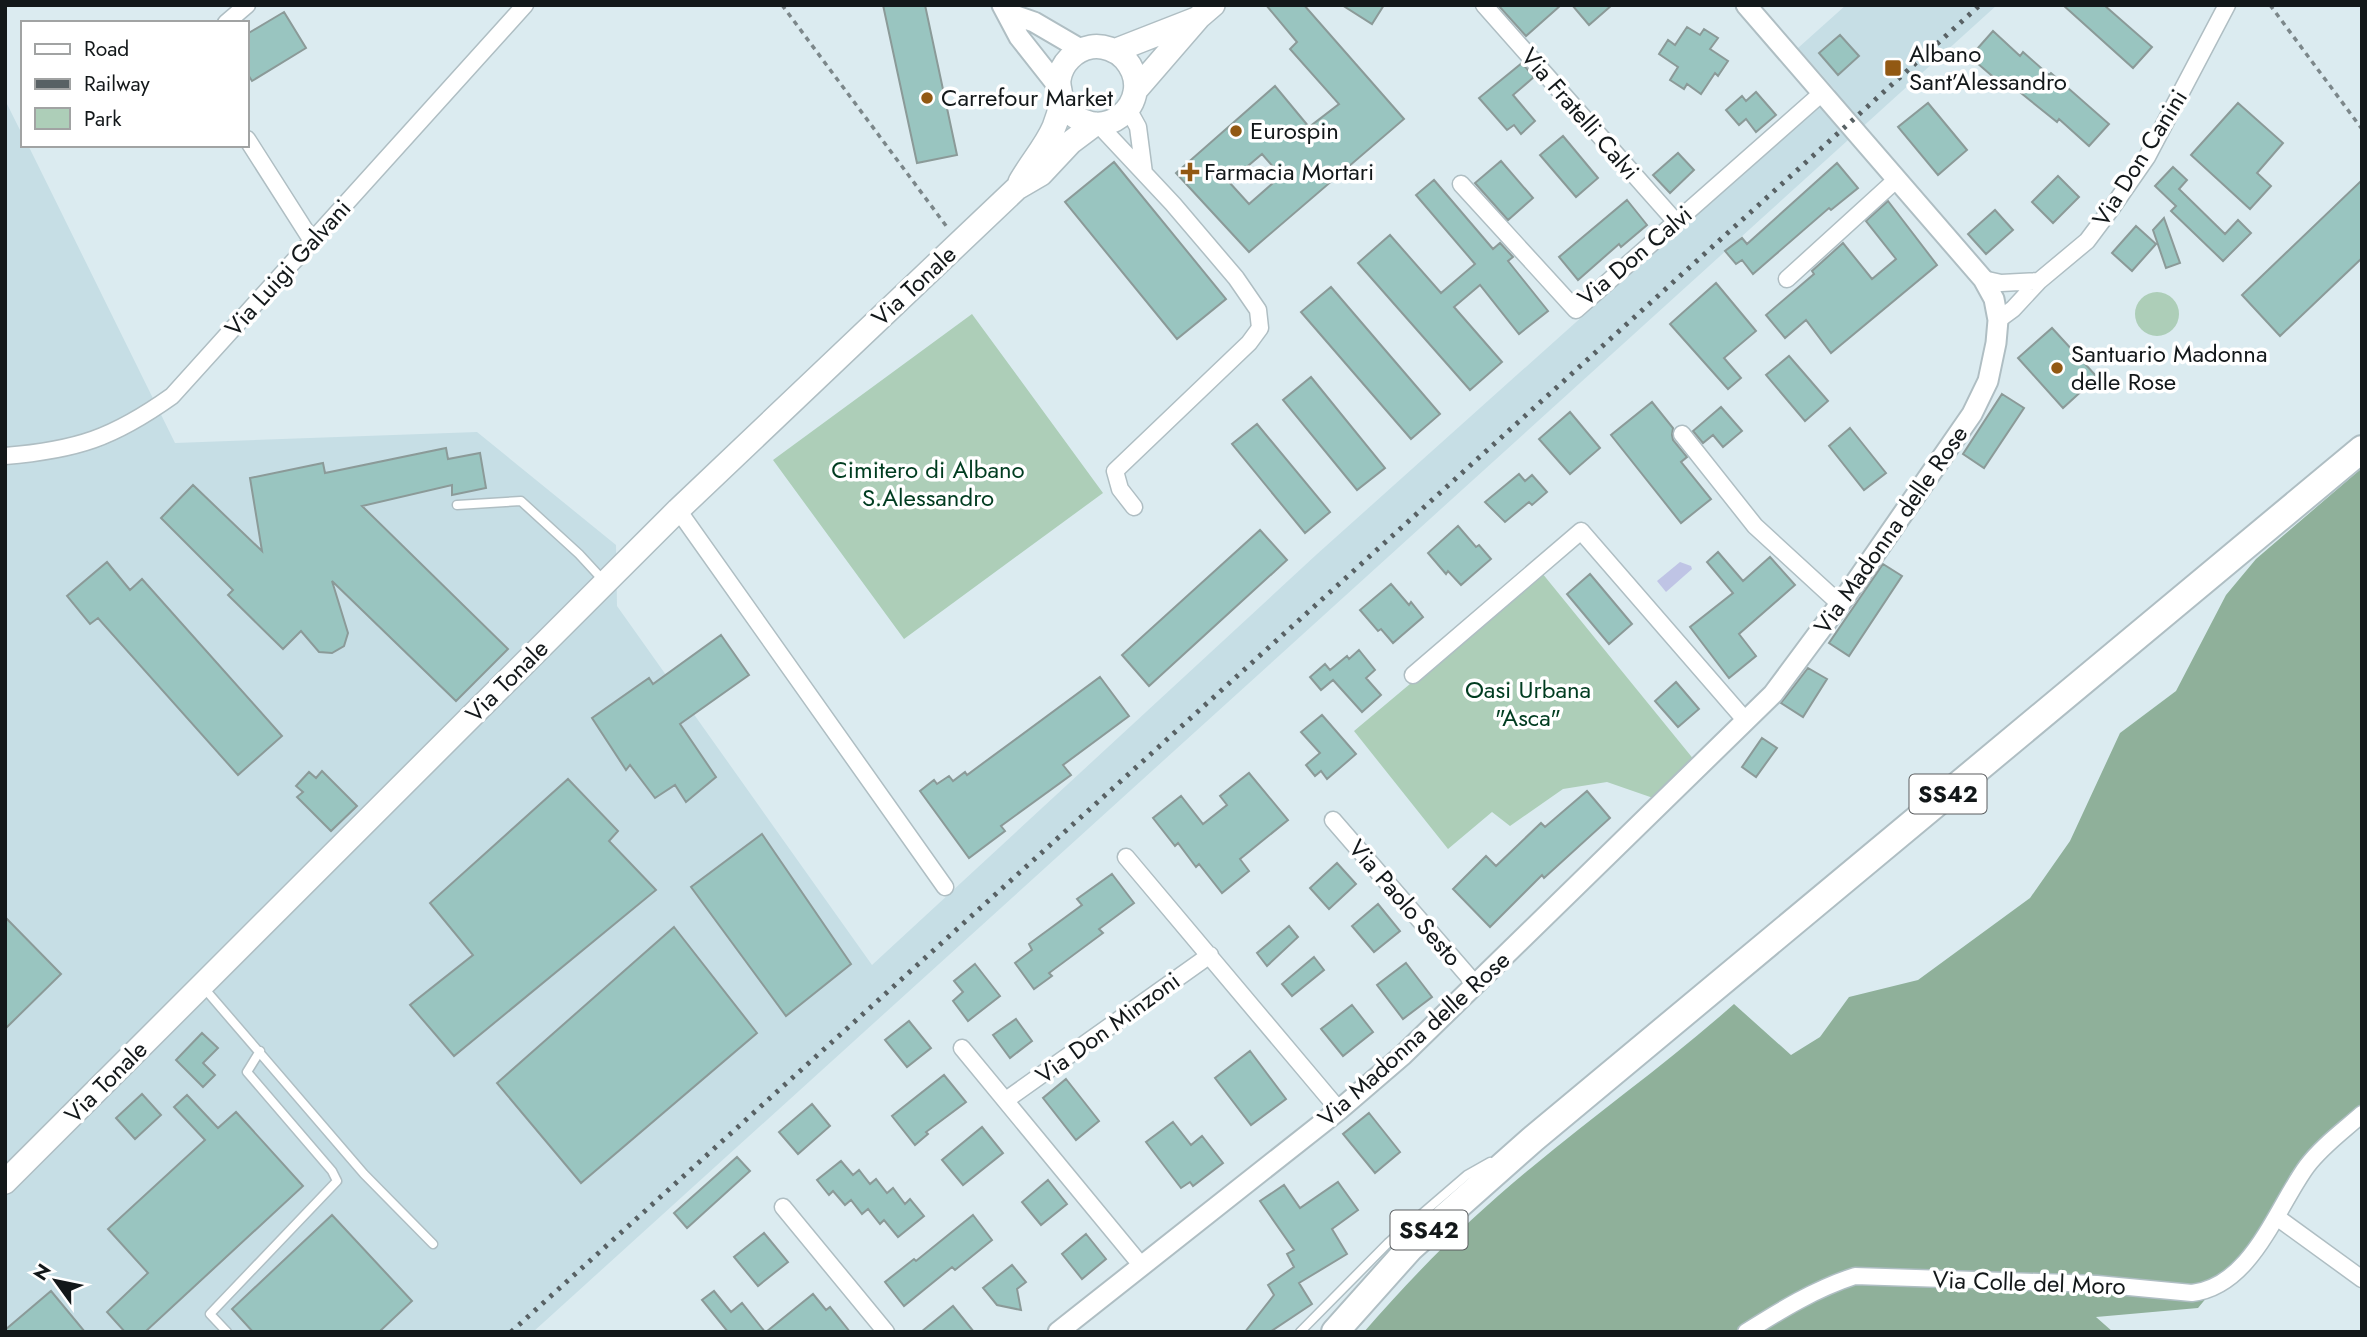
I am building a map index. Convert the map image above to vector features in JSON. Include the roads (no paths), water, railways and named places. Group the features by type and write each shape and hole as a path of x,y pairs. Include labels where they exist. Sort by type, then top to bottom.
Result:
{"highway":[{"name":"SS42","path":"1335,1332 1409,1248 1533,1139 2362,449"}],"main road":[{"name":"Via Tonale","path":"1017,188 1053,128 1060,95 1058,81 1061,70 1069,59 1082,50 1101,47 1114,51 1206,11"},
{"name":"Via Tonale","path":"5,1182 678,510 1017,188 1041,174 1071,142 1097,124 1118,118 1206,11"},
{"path":"1114,51 1130,65 1135,77 1131,100"},
{"path":"1060,95 1075,118 1097,124"}],"street":[{"path":"228,21 247,5"},
{"name":"Via Luigi Galvani","path":"5,456 45,453 115,433 172,396 525,5"},
{"name":"Via Fratelli Calvi","path":"1484,5 1676,222"},
{"path":"1746,5 1983,279 1994,299 1998,320"},
{"name":"Via Don Canini","path":"1998,320 2087,241 2111,209 2147,157 2227,5"},
{"path":"1005,9 1034,22 1082,50"},
{"path":"1005,9 1019,37 1060,95"},
{"name":"Via Don Calvi","path":"1461,184 1576,310 1822,93"},
{"path":"1131,100 1138,127 1144,173"},
{"path":"1097,124 1236,278 1258,310 1260,328 1249,343 1115,471 1120,488 1134,507"},
{"path":"248,141 312,241"},
{"path":"1787,279 1897,179"},
{"path":"1983,279 2001,283 2039,281"},
{"name":"Via Madonna delle Rose","path":"1058,1332 1339,1110 1403,1055 1773,694 1840,604 1972,414 1988,381 1998,320"},
{"path":"1682,434 1755,526 1840,604"},
{"path":"678,510 945,887"},
{"path":"1413,675 1581,531 1746,720"},
{"name":"Via Paolo Sesto","path":"1333,820 1476,985"},
{"path":"1126,857 1339,1110"},
{"name":"Via Don Minzoni","path":"1006,1100 1210,955"},
{"path":"962,1048 1141,1265"},
{"name":"Via Colle del Moro","path":"1753,1329 1811,1293 1855,1276 2097,1284 2204,1292 2227,1280 2278,1218 2307,1166 2362,1114"},
{"path":"783,1207 886,1332"},
{"path":"2278,1218 2362,1279"}],"lane":[{"path":"457,505 521,501 606,582"},
{"path":"202,986 364,1174 433,1244"},
{"path":"227,1332 210,1314 337,1181 332,1171 247,1072 260,1051"},
{"path":"1300,1332 1388,1243 1467,1175 1533,1139"}],"water":[{"path":"1680,562 1692,569 1666,592 1657,581"}],"railway":[{"path":"511,1332 1980,5"}],"place":[{"name":"Albano Sant’Alessandro","path":"1893,68"},
{"name":"Carrefour Market","path":"927,98"},
{"name":"Eurospin","path":"1236,131"},
{"name":"Farmacia Mortari","path":"1190,172"},
{"name":"Santuario Madonna delle Rose","path":"2057,368"}],"park label":[{"name":"Cimitero di Albano S.Alessandro","path":"928,484"},
{"name":"Oasi Urbana \"Asca\"","path":"1528,704"}]}
